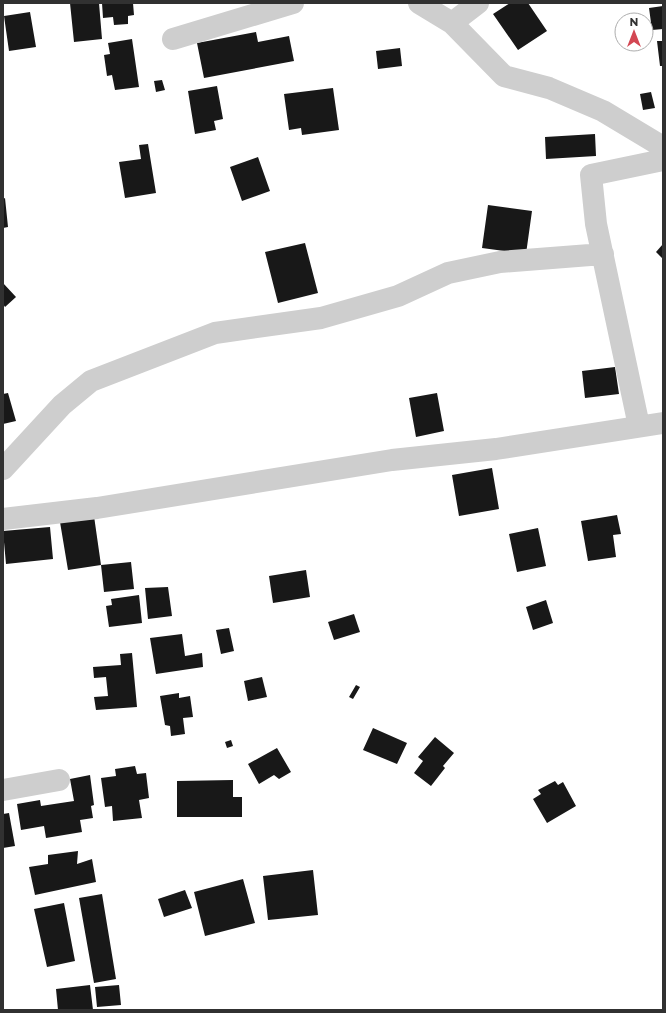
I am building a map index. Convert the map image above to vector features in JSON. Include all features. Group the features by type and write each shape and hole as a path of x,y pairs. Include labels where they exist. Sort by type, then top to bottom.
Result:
{"street":[{"path":"173,39 293,3"},
{"path":"419,3 452,23 504,76 548,88 603,111 663,147"},
{"path":"452,23 478,3"},
{"path":"638,426 596,224 591,175 663,160"},
{"path":"3,469 62,406 91,381 215,334 322,318 398,296 448,273 500,262 602,254"},
{"path":"3,520 97,508 392,460 496,449 663,423"},
{"path":"3,790 59,780"}],"building":[{"path":"70,3 99,3 102,39 74,42"},
{"path":"102,3 133,3 134,15 128,16 128,24 114,25 113,17 103,18"},
{"path":"510,3 528,3 547,31 518,50 493,14"},
{"path":"663,6 663,29 654,30 654,12 650,12 649,8"},
{"path":"30,12 36,47 9,51 4,16"},
{"path":"256,32 258,42 289,36 294,61 204,78 197,43"},
{"path":"132,39 139,87 115,90 112,75 107,76 104,55 110,54 108,43"},
{"path":"657,41 663,41 663,66 660,66"},
{"path":"400,48 402,66 378,69 376,51"},
{"path":"162,80 165,90 156,92 154,81"},
{"path":"217,86 223,119 214,121 216,130 195,134 188,91"},
{"path":"333,88 339,130 302,135 301,128 289,130 284,94"},
{"path":"651,92 655,108 643,110 640,94"},
{"path":"595,134 596,156 546,159 545,137"},
{"path":"148,144 156,193 125,198 119,162 141,159 139,145"},
{"path":"258,157 270,191 242,201 230,167"},
{"path":"5,198 8,227 3,228 3,199"},
{"path":"488,205 532,211 526,254 482,248"},
{"path":"305,243 318,293 278,303 265,252"},
{"path":"663,244 663,259 656,252"},
{"path":"3,283 16,297 5,307 3,304"},
{"path":"615,367 619,394 585,398 582,371"},
{"path":"8,393 16,421 3,424 3,394"},
{"path":"437,393 444,431 416,437 409,398"},
{"path":"492,468 499,509 459,516 452,475"},
{"path":"617,515 621,534 613,535 616,557 588,561 581,521"},
{"path":"94,516 101,565 68,570 60,522"},
{"path":"50,527 53,559 6,564 3,531"},
{"path":"538,528 546,566 517,572 509,534"},
{"path":"131,562 134,589 104,592 101,565"},
{"path":"306,570 310,597 273,603 269,576"},
{"path":"168,587 172,616 148,619 145,588"},
{"path":"139,595 142,623 109,627 106,606 112,605 111,599"},
{"path":"546,600 553,623 533,630 526,607"},
{"path":"354,614 360,632 334,640 328,622"},
{"path":"229,628 234,651 221,654 216,630"},
{"path":"182,634 185,656 202,653 203,667 156,674 150,638"},
{"path":"132,653 137,707 96,710 94,697 108,696 106,677 94,678 93,667 121,665 120,654"},
{"path":"262,677 267,697 248,701 244,681"},
{"path":"356,685 360,687 353,699 349,697"},
{"path":"179,693 179,698 190,696 193,717 183,718 185,734 171,736 170,726 165,725 160,696"},
{"path":"373,728 407,743 397,764 363,750"},
{"path":"435,737 454,753 443,766 445,768 431,786 414,773 423,761 418,757"},
{"path":"231,740 233,746 227,748 225,742"},
{"path":"277,748 291,772 279,779 274,775 259,784 248,764"},
{"path":"135,766 137,774 146,773 149,798 139,800 142,818 113,821 112,806 105,807 101,778 116,776 115,769"},
{"path":"90,775 94,805 91,806 93,818 80,820 82,832 46,838 44,826 21,830 17,804 40,800 41,806 74,801 70,779"},
{"path":"233,780 233,797 242,797 242,817 177,817 177,781"},
{"path":"555,781 558,785 563,782 576,806 547,823 533,799 541,794 538,790"},
{"path":"9,813 15,846 3,848 3,814"},
{"path":"78,851 77,864 92,859 96,882 35,895 29,867 48,864 48,855"},
{"path":"313,870 318,915 268,920 263,876"},
{"path":"243,879 255,923 205,936 194,892"},
{"path":"185,890 192,908 164,917 158,899"},
{"path":"102,894 116,979 94,983 79,898"},
{"path":"64,903 75,961 47,967 34,909"},
{"path":"90,985 93,1010 58,1010 56,989"},
{"path":"119,985 121,1005 97,1007 95,987"}]}
